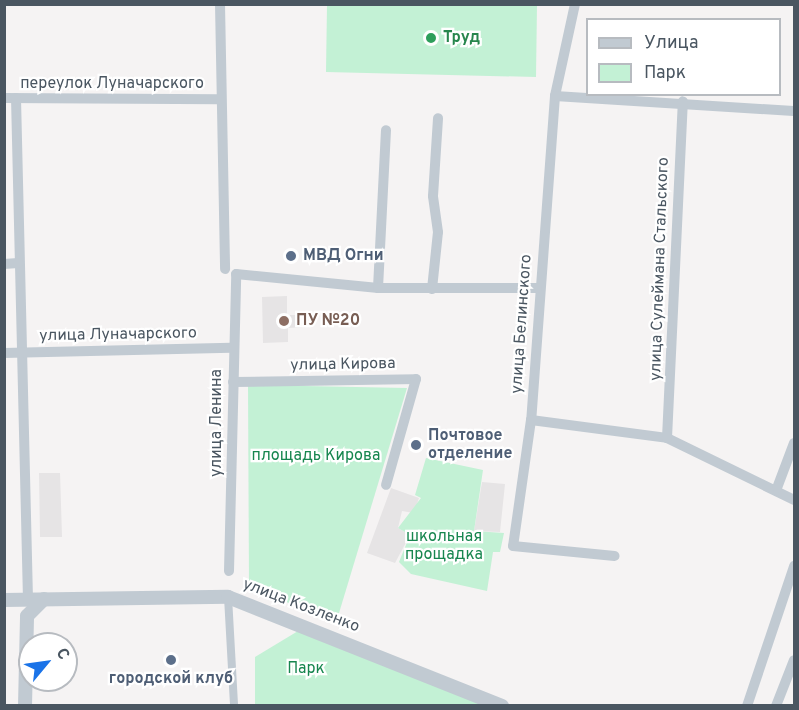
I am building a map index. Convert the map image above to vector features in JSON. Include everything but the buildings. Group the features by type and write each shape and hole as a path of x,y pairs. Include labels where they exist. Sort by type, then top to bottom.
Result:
{"street":[{"name":"улица Ленина","path":"220,4 219,99 231,272 233,382 230,571"},
{"name":"улица Белинского","path":"575,4 555,96 552,186 537,288 531,420 513,546 615,556"},
{"path":"555,96 683,101 795,111"},
{"name":"переулок Луначарского","path":"10,98 219,99"},
{"path":"10,98 22,352 28,599"},
{"name":"улица Сулеймана Стальского","path":"667,438 683,101"},
{"path":"432,289 438,118"},
{"path":"378,288 386,130"},
{"path":"4,264 18,263"},
{"path":"231,272 378,288 537,288"},
{"name":"улица Луначарского","path":"4,353 231,348"},
{"name":"улица Кирова","path":"233,382 416,379 386,485"},
{"path":"531,420 667,438 777,488 795,500"},
{"path":"777,488 795,443"},
{"path":"747,705 795,566"},
{"path":"228,597 234,705"},
{"name":"улица Козленко","path":"6,600 228,597 502,705"},
{"path":"25,705 27,616 44,599"},
{"path":"6,600 27,616"},
{"path":"776,705 795,660"}],"shaded area":[{"name":"ПУ №20","path":"287,296 287,315 305,315 306,327 288,328 288,342 263,343 262,297"},
{"path":"39,473 60,473 62,537 40,537"},
{"path":"482,482 505,484 500,532 474,531"},
{"path":"391,488 419,498 414,513 402,511 398,528 410,535 395,563 367,553"}],"green space":[{"name":"Труд","path":"327,5 537,5 536,77 326,72"},
{"name":"площадь Кирова","path":"248,385 407,388 336,623 249,586"},
{"name":"школьная прощадка","path":"426,458 483,470 474,531 504,533 500,552 493,552 487,591 411,574 399,562 410,535 398,528 421,498 415,495"},
{"name":"Парк","path":"303,628 486,706 255,706 255,657"}],"place":[{"name":"Труд","path":"431,38"},
{"name":"МВД Огни","path":"291,256"},
{"name":"ПУ №20","path":"284,321"},
{"name":"Почтовое отделение","path":"416,445"},
{"name":"городской клуб","path":"171,660"}]}
